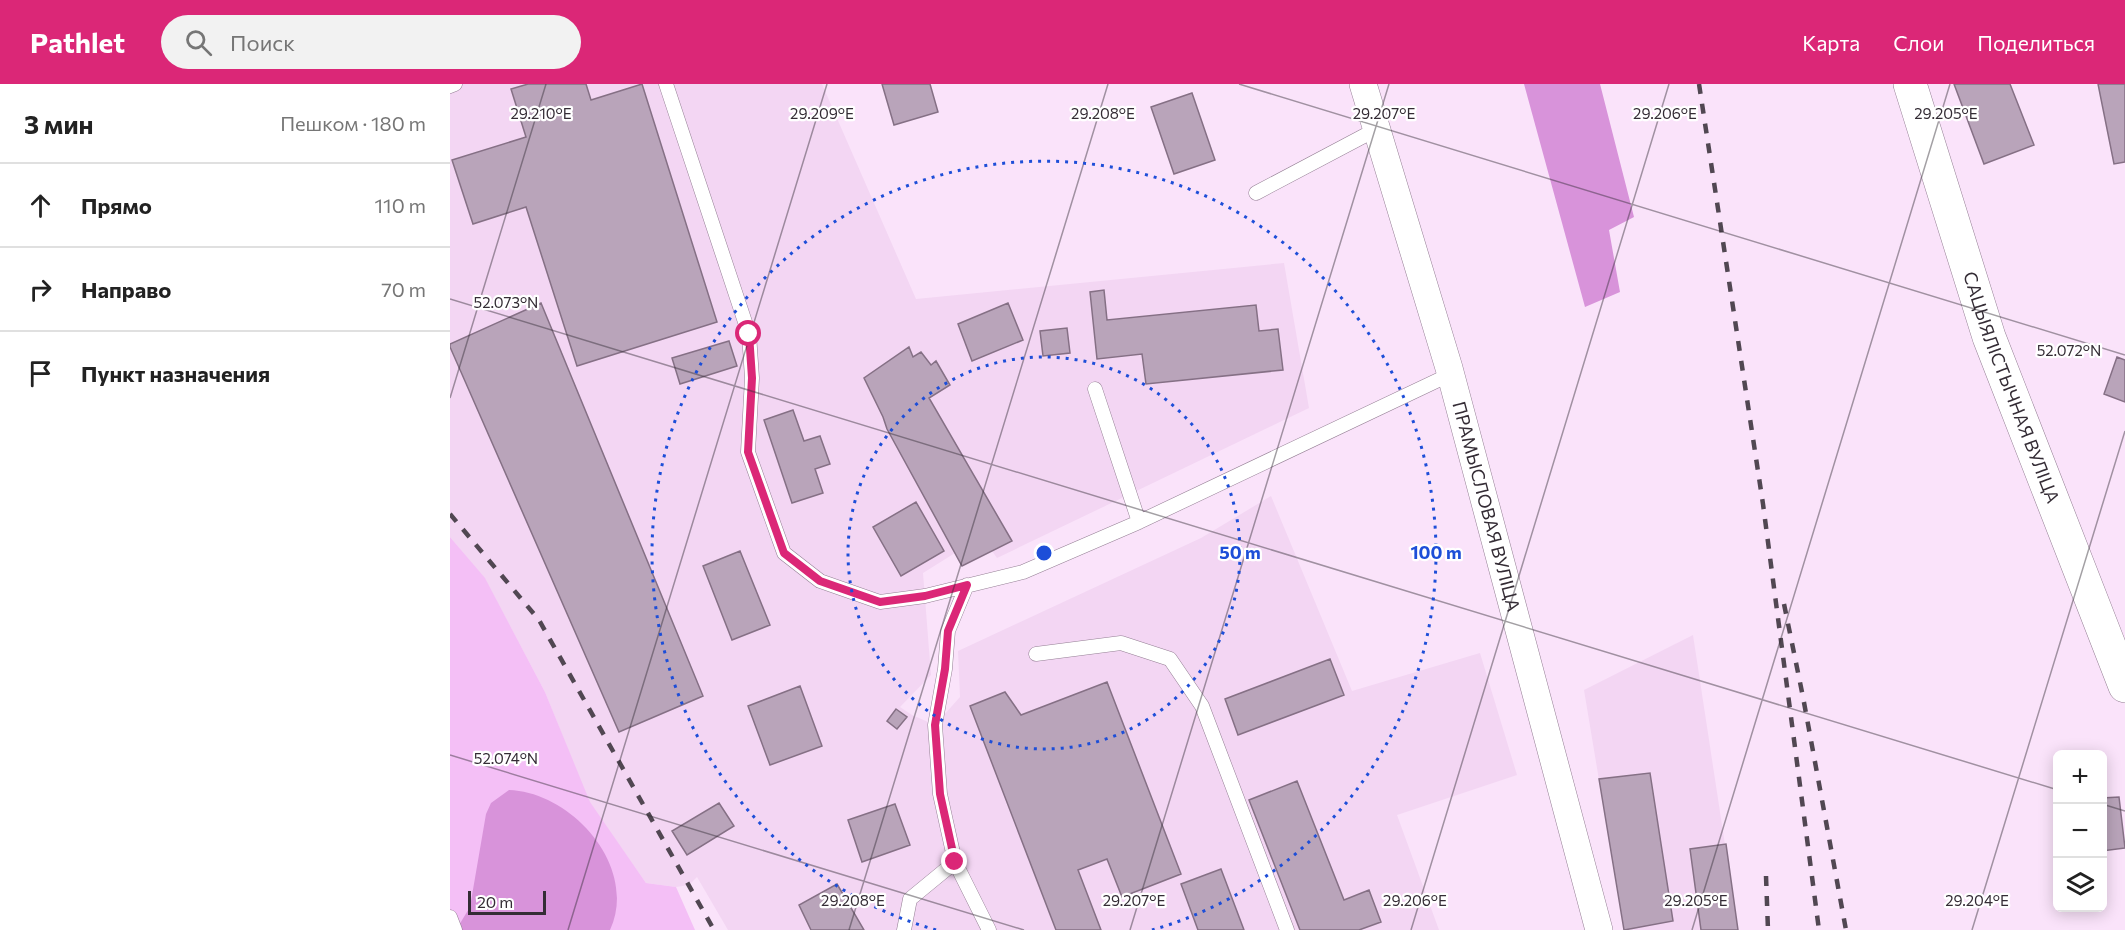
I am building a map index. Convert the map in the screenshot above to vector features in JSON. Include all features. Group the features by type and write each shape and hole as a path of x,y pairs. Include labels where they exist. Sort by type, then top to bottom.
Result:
{"street":[{"name":"ПРАМЫСЛОВАЯ ВУЛІЦА","path":"1363,84 1451,374 1599,930"},
{"name":"САЦЫЯЛІСТЫЧНАЯ ВУЛІЦА","path":"1910,84 1989,337 2125,686"}],"lane":[{"path":"450,86 455,84"},
{"path":"666,84 749,334 752,378 748,452 784,553 820,581 880,602 925,596 1023,572 1139,522 1451,374"},
{"path":"1256,193 1377,129"},
{"path":"1095,389 1139,522"},
{"path":"967,585 948,631 945,669 935,725 940,794 955,862 989,930"},
{"path":"1036,654 1121,643 1170,659 1202,706 1287,930"},
{"path":"904,930 910,899 955,862"},
{"path":"450,917 455,930"}],"shaded area":[{"path":"450,84 822,84 916,299 1284,263 1309,408 997,558 992,551 962,566 955,553 923,573 931,675 900,707 935,725 960,697 958,651 1201,538 1271,496 1352,691 1480,653 1517,775 1397,815 1439,930 728,930 697,877 689,885 676,887 646,883 589,802 545,692 485,579 450,537"},
{"path":"1524,84 1600,84 1634,217 1609,230 1620,292 1585,307"},
{"path":"450,537 485,578 545,692 590,802 646,883 676,887 695,930 450,930"},
{"path":"1693,635 1738,930 1624,930 1584,690"},
{"path":"509,790 533,794 555,804 576,819 594,837 607,859 615,882 617,906 610,930 456,930 470,907 486,814 491,803"}],"building":[{"path":"528,84 586,84 591,100 642,84 717,322 577,366 526,207 473,224 452,160 526,137 511,89"},
{"path":"882,84 930,84 938,112 894,125"},
{"path":"1954,84 2010,84 2034,145 1984,164"},
{"path":"2098,84 2125,84 2125,162 2114,164"},
{"path":"1192,93 1215,160 1174,174 1151,107"},
{"path":"1104,290 1107,320 1256,305 1259,331 1278,329 1283,370 1146,384 1142,354 1097,359 1090,292"},
{"path":"541,303 703,696 619,732 450,347 450,344"},
{"path":"1008,303 1023,340 972,361 958,324"},
{"path":"1067,328 1070,353 1043,356 1040,331"},
{"path":"729,341 737,366 680,384 672,358"},
{"path":"909,347 913,357 921,352 931,365 936,361 950,385 929,398 1012,541 962,566 887,429 864,378"},
{"path":"2117,357 2125,360 2125,402 2104,394"},
{"path":"793,410 804,441 820,436 830,464 815,469 823,493 792,503 764,420"},
{"path":"916,502 944,551 901,576 873,527"},
{"path":"740,551 770,625 732,640 703,566"},
{"path":"1330,659 1344,695 1238,735 1225,699"},
{"path":"1107,682 1181,874 1122,897 1107,859 1078,870 1101,930 1056,930 970,706 1005,692 1021,715"},
{"path":"800,686 822,746 770,765 748,706"},
{"path":"896,709 907,717 897,729 887,721"},
{"path":"1650,773 1673,921 1624,930 1599,779"},
{"path":"1297,781 1344,900 1369,890 1381,922 1359,930 1300,930 1249,800"},
{"path":"2119,797 2125,848 2107,850 2107,798"},
{"path":"719,803 734,826 687,855 672,831"},
{"path":"895,804 910,845 862,862 848,820"},
{"path":"1726,844 1738,930 1701,930 1690,849"},
{"path":"1221,869 1244,930 1198,930 1181,884"},
{"path":"837,884 864,930 811,930 799,905"}],"railway":[{"path":"1699,84 1763,504 1819,930"},
{"path":"450,514 539,620 714,930"},
{"path":"1784,604 1846,930"},
{"path":"1766,876 1768,930"}],"route":[{"path":"749,334 752,378 748,452 784,553 820,581 880,602 925,596 967,585 948,631 945,669 935,725 940,794 955,862"}]}
